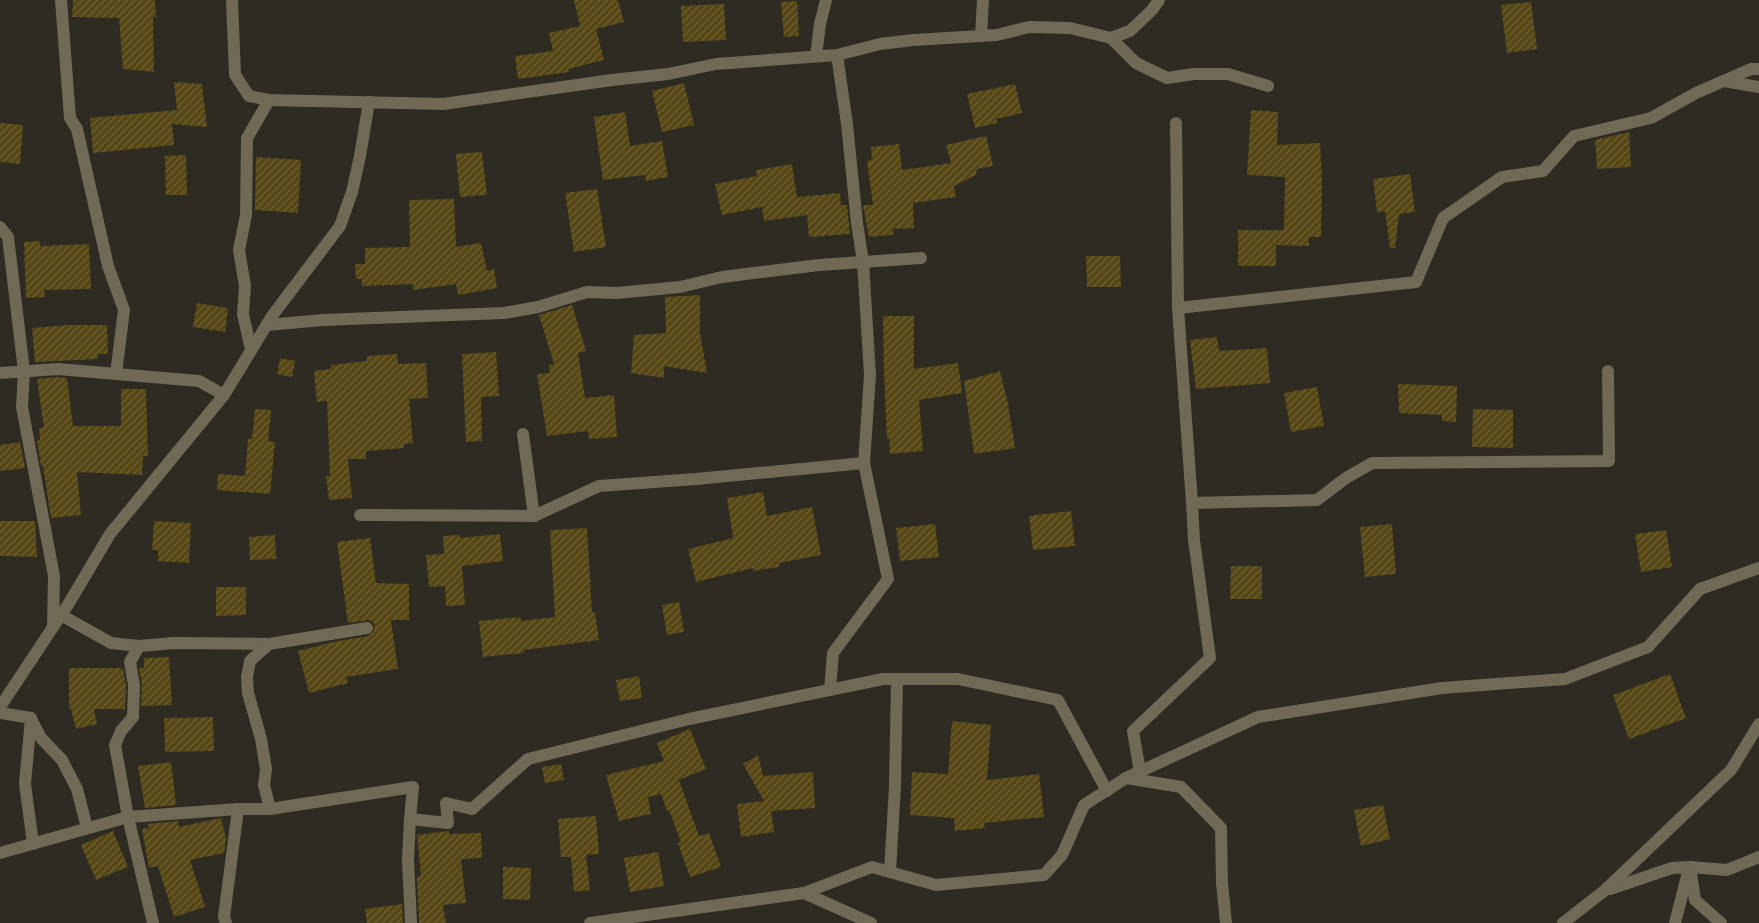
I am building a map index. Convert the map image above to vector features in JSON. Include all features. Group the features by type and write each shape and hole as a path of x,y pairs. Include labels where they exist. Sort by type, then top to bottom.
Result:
{"street":[{"path":"61,0 70,118 78,129 108,266 124,310 116,374"},
{"path":"232,0 235,75 249,96 268,100 443,104 668,74 716,64 837,55 888,43 997,35 1029,28 1070,28 1111,38 1136,63 1167,78 1194,74 1228,74 1268,86"},
{"path":"816,56 820,24 826,0"},
{"path":"981,36 983,0"},
{"path":"1111,38 1130,31 1152,10 1159,0"},
{"path":"830,690 833,653 888,579 864,463 870,375 863,262 837,55"},
{"path":"1178,308 1416,282 1443,218 1502,176 1543,171 1574,136 1650,118 1696,93 1752,69 1759,69"},
{"path":"1724,81 1759,87"},
{"path":"252,350 243,314 245,286 239,250 246,215 247,138 268,100"},
{"path":"0,707 61,615 110,534 224,395 267,325 340,226 352,192 369,102"},
{"path":"1140,772 1133,731 1210,658 1194,540 1178,308 1176,123"},
{"path":"0,227 8,237 24,371 22,407 54,576 52,628"},
{"path":"267,325 323,320 504,313 538,307 587,292 617,293 680,287 722,277 820,265 920,258"},
{"path":"0,373 58,369 199,381 224,395"},
{"path":"1192,503 1316,500 1346,478 1372,463 1609,461 1608,371"},
{"path":"523,434 534,516"},
{"path":"360,515 534,516 599,486 696,480 864,463"},
{"path":"590,923 804,893 872,867 936,885 1044,875 1062,855 1084,805 1126,778 1258,717 1442,688 1566,679 1648,647 1700,589 1759,568"},
{"path":"61,615 111,643 139,646 174,643 269,644 295,638 367,628"},
{"path":"269,644 250,661 247,676 248,692 261,739 266,768 264,785 270,809"},
{"path":"139,646 130,662 134,685 134,717 121,731 115,745 128,817 153,923"},
{"path":"410,819 448,823 446,803 472,809 528,759 689,719 883,679 958,679 1058,700 1106,791"},
{"path":"890,872 898,679"},
{"path":"0,713 31,718"},
{"path":"31,718 41,738 62,760 70,774 77,789 87,828"},
{"path":"31,718 25,784 33,844"},
{"path":"1563,923 1604,891 1731,770 1759,724"},
{"path":"1126,778 1181,787 1221,828 1222,883 1226,923"},
{"path":"0,853 128,817 238,809 270,809 413,788 408,860 411,923"},
{"path":"226,923 224,917 238,809"},
{"path":"1604,891 1672,868 1690,867 1727,870 1759,857"},
{"path":"1675,923 1690,867"},
{"path":"1690,867 1695,900 1721,923"},
{"path":"804,893 871,923"}],"building":[{"path":"73,0 155,0 156,17 153,17 154,72 123,69 119,18 72,17"},
{"path":"574,0 618,0 624,22 596,29 604,60 568,69 569,72 518,79 515,56 553,51 549,33 580,26"},
{"path":"797,1 799,36 784,37 781,2"},
{"path":"1531,2 1537,49 1507,53 1501,5"},
{"path":"724,4 726,40 683,42 681,6"},
{"path":"174,82 202,84 207,127 172,124 174,145 93,153 90,118 177,110"},
{"path":"684,83 694,125 662,132 652,91"},
{"path":"1015,84 1022,113 996,119 997,123 975,128 967,94"},
{"path":"1251,110 1278,112 1277,145 1320,143 1322,183 1321,237 1309,237 1309,246 1276,245 1276,266 1238,266 1238,230 1284,230 1285,177 1247,175"},
{"path":"625,112 630,146 662,141 668,177 646,181 645,175 603,180 594,117"},
{"path":"0,123 23,125 20,164 0,162"},
{"path":"1629,132 1631,167 1597,169 1595,140"},
{"path":"986,136 993,166 977,169 976,175 954,186 956,197 913,203 914,228 893,229 893,235 869,237 863,205 873,205 867,162 872,159 871,147 899,144 902,170 951,163 946,145"},
{"path":"482,152 487,195 460,197 456,154"},
{"path":"186,155 187,195 166,195 165,156"},
{"path":"256,157 301,160 298,213 255,210"},
{"path":"792,164 797,197 840,193 841,205 847,205 850,234 809,237 807,215 764,221 762,207 722,215 715,184 757,176 756,170"},
{"path":"1410,174 1415,212 1399,214 1395,248 1390,248 1385,211 1377,212 1373,179"},
{"path":"597,189 606,247 574,252 565,193"},
{"path":"454,199 456,247 481,243 487,271 494,269 497,288 458,295 456,284 413,290 413,284 362,286 362,279 356,279 355,264 365,264 365,248 410,247 409,200"},
{"path":"40,241 40,246 89,244 91,289 44,290 45,297 26,298 24,242"},
{"path":"1086,256 1120,256 1121,287 1087,287"},
{"path":"700,295 700,333 707,373 664,366 664,378 631,373 634,335 666,333 665,297"},
{"path":"197,303 228,308 225,332 193,327"},
{"path":"572,305 586,351 578,353 585,398 614,395 617,437 589,439 588,431 547,436 537,374 550,373 549,365 554,364 539,315"},
{"path":"883,316 914,316 914,369 958,363 962,393 919,400 923,451 890,454 889,438 887,439"},
{"path":"67,325 107,325 108,354 98,354 98,359 35,362 32,328"},
{"path":"1217,337 1219,351 1267,348 1270,383 1196,389 1190,340"},
{"path":"496,352 499,396 481,397 482,441 466,442 462,354"},
{"path":"397,354 398,364 426,363 428,398 409,399 413,443 404,444 404,448 366,451 366,459 348,459 352,498 329,500 326,476 330,476 327,401 317,402 314,371 330,369 332,365 367,361 367,356"},
{"path":"280,358 295,361 292,377 277,374"},
{"path":"1000,371 1008,404 1015,448 974,454 964,381"},
{"path":"67,378 73,426 121,426 121,389 146,389 148,456 143,456 142,475 77,472 81,515 51,518 37,441 40,440 39,428 44,427 37,379"},
{"path":"1398,384 1457,386 1456,422 1442,421 1442,415 1399,413"},
{"path":"1317,387 1324,426 1291,432 1284,393"},
{"path":"255,409 271,410 268,441 275,442 270,494 217,490 218,474 245,476 248,439 252,439"},
{"path":"1473,409 1513,410 1513,448 1472,447"},
{"path":"20,442 25,468 0,471 0,445"},
{"path":"763,492 767,516 812,507 821,555 779,563 779,567 753,571 753,568 696,582 688,549 733,538 727,498"},
{"path":"1071,511 1075,546 1033,550 1029,516"},
{"path":"0,521 35,521 37,557 0,556"},
{"path":"154,521 191,523 189,563 158,561 158,550 152,550"},
{"path":"935,524 939,557 900,561 896,528"},
{"path":"1392,524 1396,574 1365,577 1360,527"},
{"path":"587,528 592,613 595,612 599,640 524,650 524,653 483,657 479,621 520,617 521,621 555,617 550,530"},
{"path":"1666,530 1672,567 1641,572 1635,534"},
{"path":"500,534 503,561 462,566 465,605 446,606 445,586 429,587 426,555 444,554 443,536 460,535 460,538"},
{"path":"275,535 276,559 250,560 249,537"},
{"path":"370,538 376,583 409,584 409,620 391,620 398,669 346,677 348,683 309,693 298,651 368,636 374,631 374,623 369,620 348,623 337,542"},
{"path":"1231,566 1262,566 1262,599 1230,599"},
{"path":"216,587 246,587 246,615 216,616"},
{"path":"679,602 684,632 667,635 662,605"},
{"path":"169,657 172,705 141,706 142,685 139,668 144,668 144,658"},
{"path":"69,668 123,668 126,686 125,709 94,709 97,724 76,729 71,709 69,709"},
{"path":"1670,674 1686,718 1629,739 1613,695"},
{"path":"639,676 642,698 620,701 616,680"},
{"path":"213,717 214,751 165,752 164,718"},
{"path":"952,721 991,725 987,780 1039,774 1044,817 984,823 985,828 955,831 954,818 910,815 912,772 948,774"},
{"path":"690,729 706,769 679,780 699,836 709,833 721,867 690,877 678,843 681,842 661,794 648,797 651,814 619,821 606,775 664,761 657,743"},
{"path":"758,755 763,776 813,772 815,808 771,811 774,832 741,837 737,804 764,801 743,764"},
{"path":"171,762 176,805 145,808 138,766"},
{"path":"561,764 564,780 545,783 542,767"},
{"path":"1383,805 1390,839 1361,846 1354,810"},
{"path":"596,816 599,854 586,855 590,890 574,892 571,857 561,857 558,819"},
{"path":"221,818 226,839 224,853 190,860 205,907 174,917 158,866 149,868 142,829 149,828 148,824 178,821 179,827"},
{"path":"113,831 128,867 96,880 81,845"},
{"path":"449,831 449,834 481,833 482,858 461,859 466,903 443,905 446,923 419,923 417,877 421,876 417,835"},
{"path":"658,852 664,886 630,892 624,858"},
{"path":"503,867 531,868 530,900 503,899"},
{"path":"402,904 403,923 367,923 365,909"}]}
